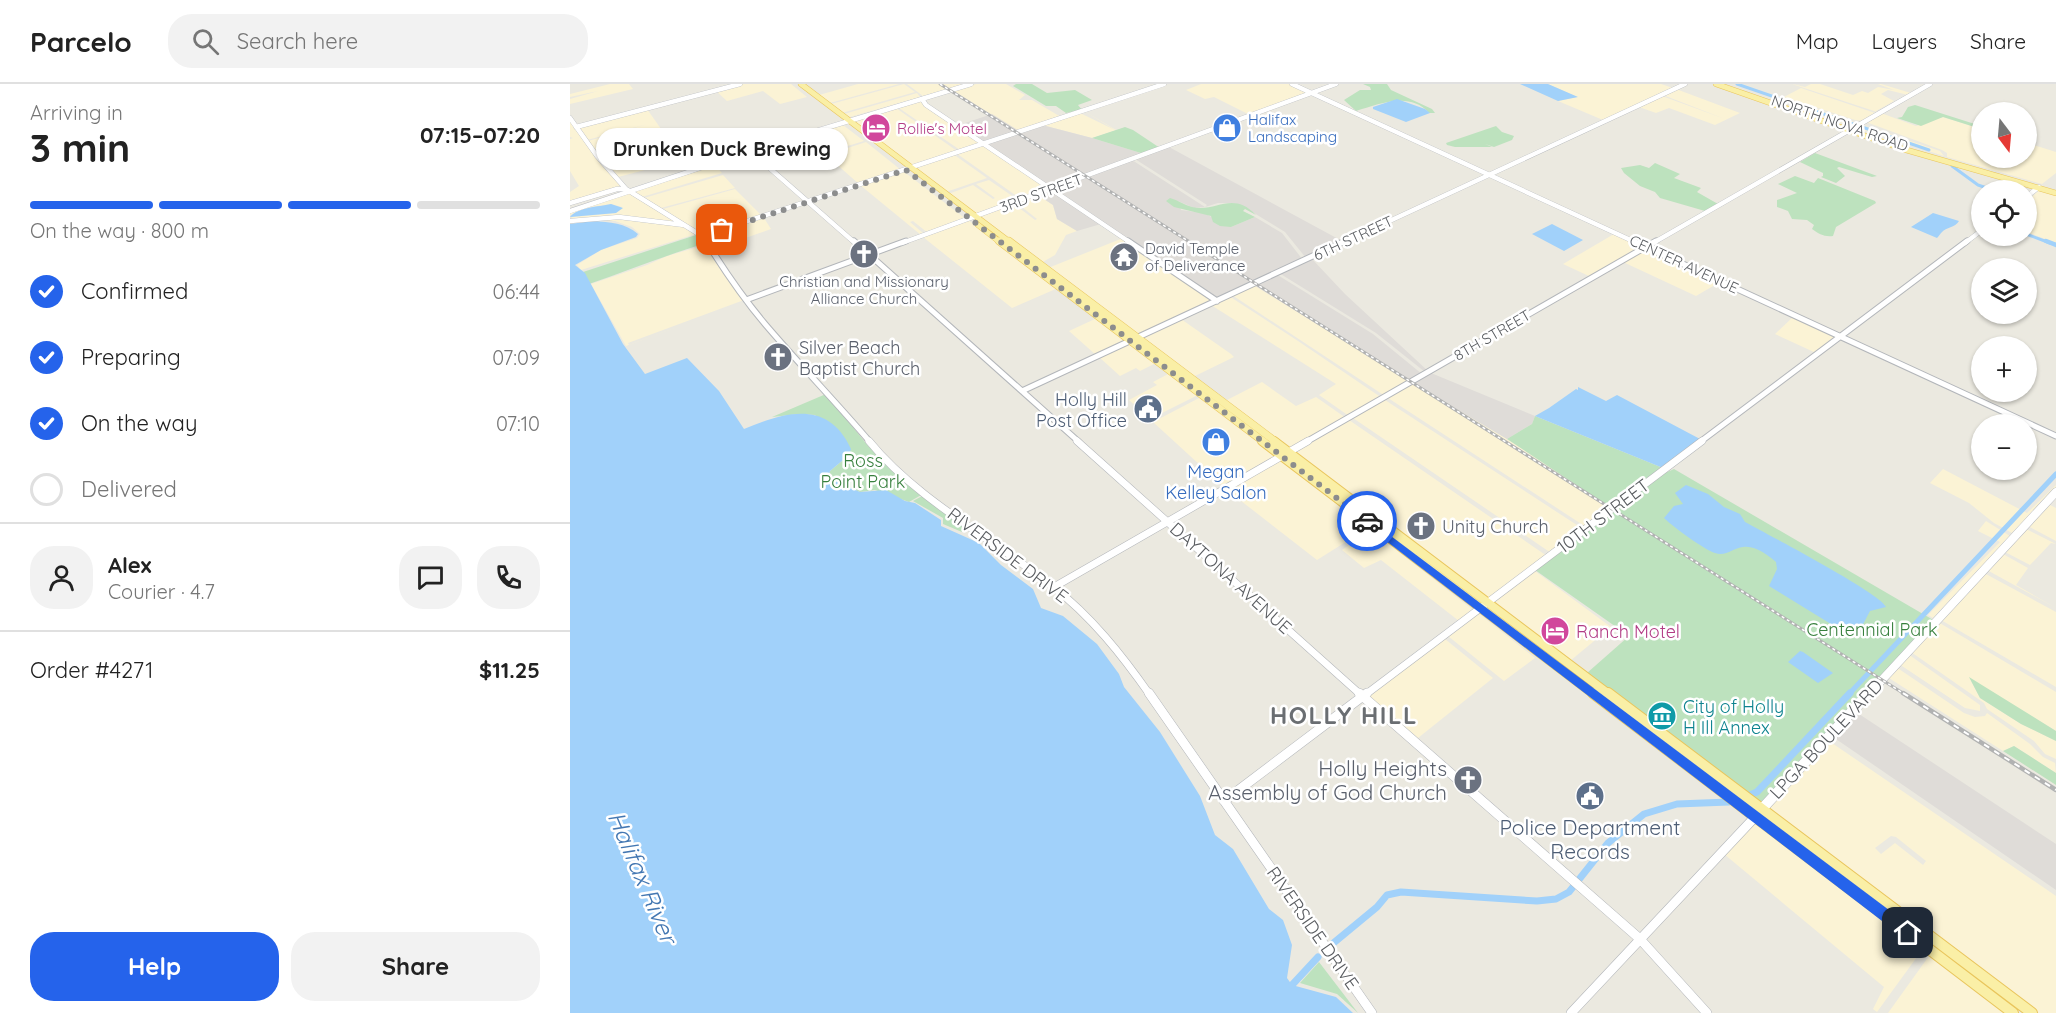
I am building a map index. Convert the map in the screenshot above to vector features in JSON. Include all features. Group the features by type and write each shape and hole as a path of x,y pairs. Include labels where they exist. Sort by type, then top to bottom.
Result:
{"main road":[{"path":"794,84 846,121"},
{"path":"801,84 1061,286 1216,398 1365,519 1390,529 1484,605"},
{"path":"570,211 627,190 750,151 971,84"},
{"name":"NORTH NOVA ROAD","path":"1716,84 1763,100 1785,104 1851,129"},
{"name":"NORTH NOVA ROAD","path":"1726,84 1851,129 2056,191"},
{"path":"1851,129 1931,157 2056,191"},
{"path":"1931,157 1945,158"},
{"path":"572,203 627,190"},
{"path":"973,218 1061,286 1074,290 1201,395 1285,454 1931,943 2013,1013"},
{"path":"1201,395 1216,398"},
{"name":"LPGA BOULEVARD","path":"1758,813 2056,492"},
{"path":"1758,813 1910,934 1956,956 2032,1013"}],"street":[{"path":"576,127 740,84"},
{"path":"570,118 597,156 627,190 702,236 1164,84"},
{"name":"CENTER AVENUE","path":"1292,84 2056,436"},
{"name":"3RD STREET","path":"746,300 1336,84"},
{"name":"6TH STREET","path":"1022,392 1685,84"},
{"name":"8TH STREET","path":"1054,587 1930,84"},
{"path":"922,99 926,105 1216,300"},
{"name":"DAYTONA AVENUE","path":"750,151 1640,939 1707,1013"},
{"path":"570,221 626,217 685,225"},
{"name":"RIVERSIDE DRIVE","path":"702,236 766,325 828,392 876,450 928,496 1054,587 1120,652 1372,1013"},
{"name":"10TH STREET","path":"1224,801 1971,238"},
{"name":"LPGA BOULEVARD","path":"1571,1013 1758,813"}],"shaded area":[{"path":"610,84 629,84 633,89 570,104 570,99 598,91 570,97 570,94"},
{"path":"742,84 791,84 807,97 780,104 763,91 727,101 716,91"},
{"path":"858,84 899,84 830,103 819,95"},
{"path":"904,84 915,92 842,113 831,104"},
{"path":"907,84 964,84 923,96"},
{"path":"976,84 1006,84 1025,95 1019,100 1032,100 1061,117 1018,131 954,91"},
{"path":"1201,84 1290,84 1309,93 1250,115 1214,97 1205,99 1186,90"},
{"path":"1548,84 1661,84 1673,88 1603,120 1558,101 1577,97"},
{"path":"1792,84 1805,87 1820,84 1853,95 1862,91 1868,93 1878,87 1894,90 1878,84 1881,84 1911,93 1908,95 1888,90 1881,94 1894,101 1877,112"},
{"path":"1801,88 1875,113 1863,121 1855,120 1784,97"},
{"path":"1676,89 1740,113 1715,125 1669,108 1656,113 1639,107 1662,96 1725,119 1663,95"},
{"path":"917,93 920,97 850,117 844,114"},
{"path":"1783,97 1852,121 1856,125 1853,127 1778,100"},
{"path":"921,101 981,143 960,150 899,108"},
{"path":"896,108 957,151 912,167 853,121"},
{"path":"647,109 666,136 598,154 588,141 648,124 587,140 578,127"},
{"path":"1084,111 1116,130 1092,138 1042,125 1080,113 1115,130"},
{"path":"1881,113 1916,126 1943,117 1971,126 1971,164 1947,157 1947,153 1942,150 1866,122"},
{"path":"992,114 1019,131 984,142 959,125"},
{"path":"570,121 595,156 622,186 570,201 570,192 579,186 570,171 570,139 573,138 570,137"},
{"path":"843,125 864,141 825,153 816,145 801,150 790,140"},
{"path":"1042,125 1144,154 1053,188 986,143"},
{"path":"1860,126 1940,151 1944,156 1856,128"},
{"path":"787,141 797,151 765,160 754,152"},
{"path":"866,142 901,170 859,184 826,155"},
{"path":"983,144 1050,189 1021,199 956,153"},
{"path":"2037,146 2056,152 2056,173 2042,184 2037,183 2037,180 2028,180 1986,168 2037,168"},
{"path":"629,147 635,158 608,166 599,156"},
{"path":"1169,147 1342,241 1306,258 1285,232 1249,210 1232,203 1218,203 1205,207 1207,205 1135,159"},
{"path":"953,154 987,178 946,192 914,168"},
{"path":"636,159 645,170 618,177 609,167"},
{"path":"1132,160 1205,207 1194,208 1178,201 1181,210 1204,213 1231,227 1255,217 1282,233 1303,260 1215,298 1055,189"},
{"path":"714,164 722,173 642,197 632,191"},
{"path":"903,171 966,219 928,233 913,221 910,222 924,234 921,235 860,185"},
{"path":"723,175 735,188 661,208 644,198"},
{"path":"989,180 1018,200 977,215 948,194 973,185 993,199 995,198 976,184"},
{"path":"735,189 762,216 703,235 663,209"},
{"path":"2040,189 2056,194 2056,243 2037,236 2037,192"},
{"path":"1052,190 1101,224 1077,231 1057,219 1053,205 1038,195"},
{"path":"628,192 680,224 642,218 570,220 572,217 616,213 622,207 611,204 590,207 570,215 570,213"},
{"path":"1038,195 1053,205 1057,219 1077,231 1066,235 1055,255 1041,263 979,217 1014,204 1035,220 1037,219 1017,203"},
{"path":"607,218 684,226 696,234 581,270 577,265 601,250 637,238 640,234 632,227 615,221 594,220 570,223"},
{"path":"764,218 771,229 714,249 704,237"},
{"path":"968,220 1058,288 1012,308 923,237"},
{"path":"1614,234 1643,247 1591,277 1563,264"},
{"path":"1123,238 1214,300 1138,336 1048,268"},
{"path":"705,245 744,300 628,343 629,345 626,346 591,284 667,256"},
{"path":"1646,249 1720,282 1696,296 1623,262"},
{"path":"1326,252 1313,260 1345,294 1428,371 1425,372 1376,333 1279,273"},
{"path":"1276,274 1373,334 1422,374 1409,381 1254,285"},
{"path":"1254,285 1409,381 1385,396 1232,295"},
{"path":"1229,296 1382,398 1349,416 1319,395 1336,384 1211,305"},
{"path":"1794,316 1837,337 1816,353 1775,334"},
{"path":"1097,318 1127,341 1096,355 1069,331"},
{"path":"1181,319 1234,357 1193,377 1141,338"},
{"path":"1130,343 1156,363 1140,371 1136,368 1120,376 1099,357"},
{"path":"1170,373 1198,395 1150,419 1129,400 1157,385 1153,382"},
{"path":"1431,373 1535,416 1532,424 1507,439 1413,383"},
{"path":"1262,382 1296,406 1316,397 1346,418 1290,450 1225,401"},
{"path":"1413,383 1507,439 1611,508 1586,527 1388,398"},
{"path":"1201,397 1277,457 1224,487 1153,422"},
{"path":"1385,400 1583,529 1551,553 1353,418"},
{"path":"1349,420 1547,556 1488,599 1293,452"},
{"path":"1280,460 1368,528 1317,560 1227,490"},
{"path":"1943,469 2027,513 2056,485 2056,487 2012,533 1994,523 1969,503 1930,483"},
{"path":"2048,504 2056,508 2056,541 2028,526"},
{"path":"1986,521 2010,536 1933,618 1928,615 2000,542 1978,531"},
{"path":"2026,529 2056,544 2051,543 2030,565 2005,552"},
{"path":"1371,530 1473,610 1459,621 1381,560 1364,568 1342,550"},
{"path":"2003,554 2028,568 2016,585 2056,608 1987,570"},
{"path":"1535,571 1611,627 1570,661 1492,602"},
{"path":"1984,573 2056,612 2056,687 1941,620"},
{"path":"1478,613 1535,658 1504,681 1448,636"},
{"path":"1938,622 2056,692 2056,731 1970,679 1980,698 2021,724 2056,741 2056,759 2045,754 2034,741 1911,652"},
{"path":"1445,639 1493,678 1418,738 1367,696"},
{"path":"1908,654 1980,705 1980,711 1965,708 1899,664"},
{"path":"1896,667 1964,713 1975,717 1985,716 1987,713 2030,744 2043,757 2055,763 2056,773 2014,746 2003,751 1892,680 1888,677"},
{"path":"1856,712 2056,844 2056,890 1833,737"},
{"path":"1829,741 2056,896 2056,1013 2039,1013 1768,808","holes":["1891,836 1896,837 1926,861 1923,865 1895,843 1881,854 1875,848"]},
{"path":"1754,823 1922,950 1877,1012 1873,1009 1884,987 1724,854"},
{"path":"1929,956 2004,1013 1888,1013"}],"green space":[{"path":"1032,84 1047,93 1075,90 1092,100 1078,105 1082,110 1066,113 1056,106 1046,106 1013,86"},
{"path":"1363,84 1387,84 1391,90 1432,109 1435,113 1429,113 1413,102 1404,101 1384,103 1356,111 1344,100 1360,90 1371,90"},
{"path":"1915,105 1971,123 1971,126 1943,117 1921,126 1897,118 1902,117 1908,107"},
{"path":"1496,126 1502,132 1514,136 1512,140 1494,147 1485,144 1492,147 1455,147 1446,143"},
{"path":"1125,127 1160,148 1144,154 1092,138"},
{"path":"1815,153 1877,176 1872,177 1839,167 1837,168 1845,176 1836,183 1821,177 1823,173 1800,162"},
{"path":"1655,163 1680,174 1674,178 1701,188 1697,192 1718,204 1705,211 1660,198 1655,192 1640,186 1621,168 1640,165 1649,168"},
{"path":"1795,176 1814,183 1818,178 1876,203 1836,227 1833,236 1822,235 1812,229 1814,225 1807,220 1792,219 1788,211 1777,207 1777,200 1797,193 1778,184"},
{"path":"1170,198 1201,208 1239,204 1256,215 1245,209 1243,211 1255,217 1231,227 1220,226 1213,222 1211,216 1174,207 1166,201"},
{"path":"699,234 707,243 589,284 585,275 580,273"},
{"name":"Ross Point Park","path":"826,394 869,447 923,494 909,502 875,490 860,492 840,483 829,474 849,455 815,415 772,417"},
{"path":"1535,416 1663,468 1611,508 1507,439 1532,424"},
{"name":"Centennial Park","path":"1674,469 1935,621 1881,680 1877,677 1760,804 1587,673 1629,636 1535,570 1665,473"},
{"path":"924,495 964,525 962,532 943,524 943,518 913,501"},
{"path":"1969,677 2056,731 2056,741 2021,724 1980,698"},
{"path":"2014,746 2056,773 2056,785 2003,751"},
{"path":"1319,962 1358,1013 1337,994 1300,983"}],"water":[{"path":"1520,84 1548,84 1578,97 1558,101"},
{"path":"1397,99 1430,113 1406,122 1373,109 1373,107"},
{"path":"611,204 623,208 616,213 570,217 583,209"},
{"path":"1933,213 1959,221 1944,230 1937,238 1911,227"},
{"name":"Halifax River","path":"593,221 623,225 638,234 636,237 601,250 575,265 585,273 623,344 645,374 687,358 719,391 744,429 790,415 818,416 830,422 841,433 851,449 849,455 829,474 840,483 860,492 886,490 905,501 915,503 941,520 941,526 979,543 1001,565 1033,589 1041,608 1063,616 1097,644 1119,674 1124,687 1160,732 1200,796 1215,835 1233,849 1269,909 1283,920 1292,945 1287,978 1292,985 1336,997 1353,1013 570,1013 570,224"},
{"path":"1552,224 1583,240 1564,251 1532,234"},
{"path":"1578,387 1606,401 1617,395 1700,439 1663,468 1535,416 1576,389 1578,390"},
{"path":"1686,485 1708,494 1724,507 1740,514 1745,522 1845,577 1880,600 1886,607 1870,611 1860,630 1852,632 1839,629 1769,586 1777,569 1776,562 1757,549 1739,548 1719,554 1704,548 1664,518 1674,506 1683,504 1675,493"},
{"path":"1800,651 1833,673 1818,683 1788,662"}],"waterway":[{"path":"1737,84 1853,124"},
{"path":"1862,127 1929,150"},
{"path":"1952,166 1971,180"},
{"path":"2037,238 2050,243"},
{"path":"2046,241 2056,245"},
{"path":"1848,695 2056,474"},
{"path":"1750,795 1757,792 1850,693"},
{"path":"1325,950 1377,907 1387,895 1401,892 1537,901 1556,899 1569,892 1608,843 1644,814 1677,804 1729,802"},
{"path":"1292,985 1318,957"}],"railway":[{"path":"940,84 1906,695"},
{"path":"1903,693 2056,790"}],"way so far":[{"path":"722,230 906,170 1367,521"}],"place":[{"name":"Rollie's Motel","path":"876,128"},
{"name":"Halifax Landscaping","path":"1227,128"},
{"name":"Drunken Duck Brewing","path":"722,230"},
{"name":"Christian and Missionary Alliance Church","path":"864,254"},
{"name":"David Temple of Deliverance","path":"1124,257"},
{"name":"Silver Beach Baptist Church","path":"778,357"},
{"name":"Holly Hill Post Office","path":"1148,409"},
{"name":"Megan Kelley Salon","path":"1216,442"},
{"name":"Unity Church","path":"1421,526"},
{"name":"Ranch Motel","path":"1555,631"},
{"name":"City of Holly H Ill Annex","path":"1662,716"},
{"name":"Holly Heights Assembly of God Church","path":"1468,780"},
{"name":"Police Department Records","path":"1590,796"}],"district":[{"name":"HOLLY HILL","path":"1344,715"}],"route":[{"path":"1367,521 1908,933"}]}
